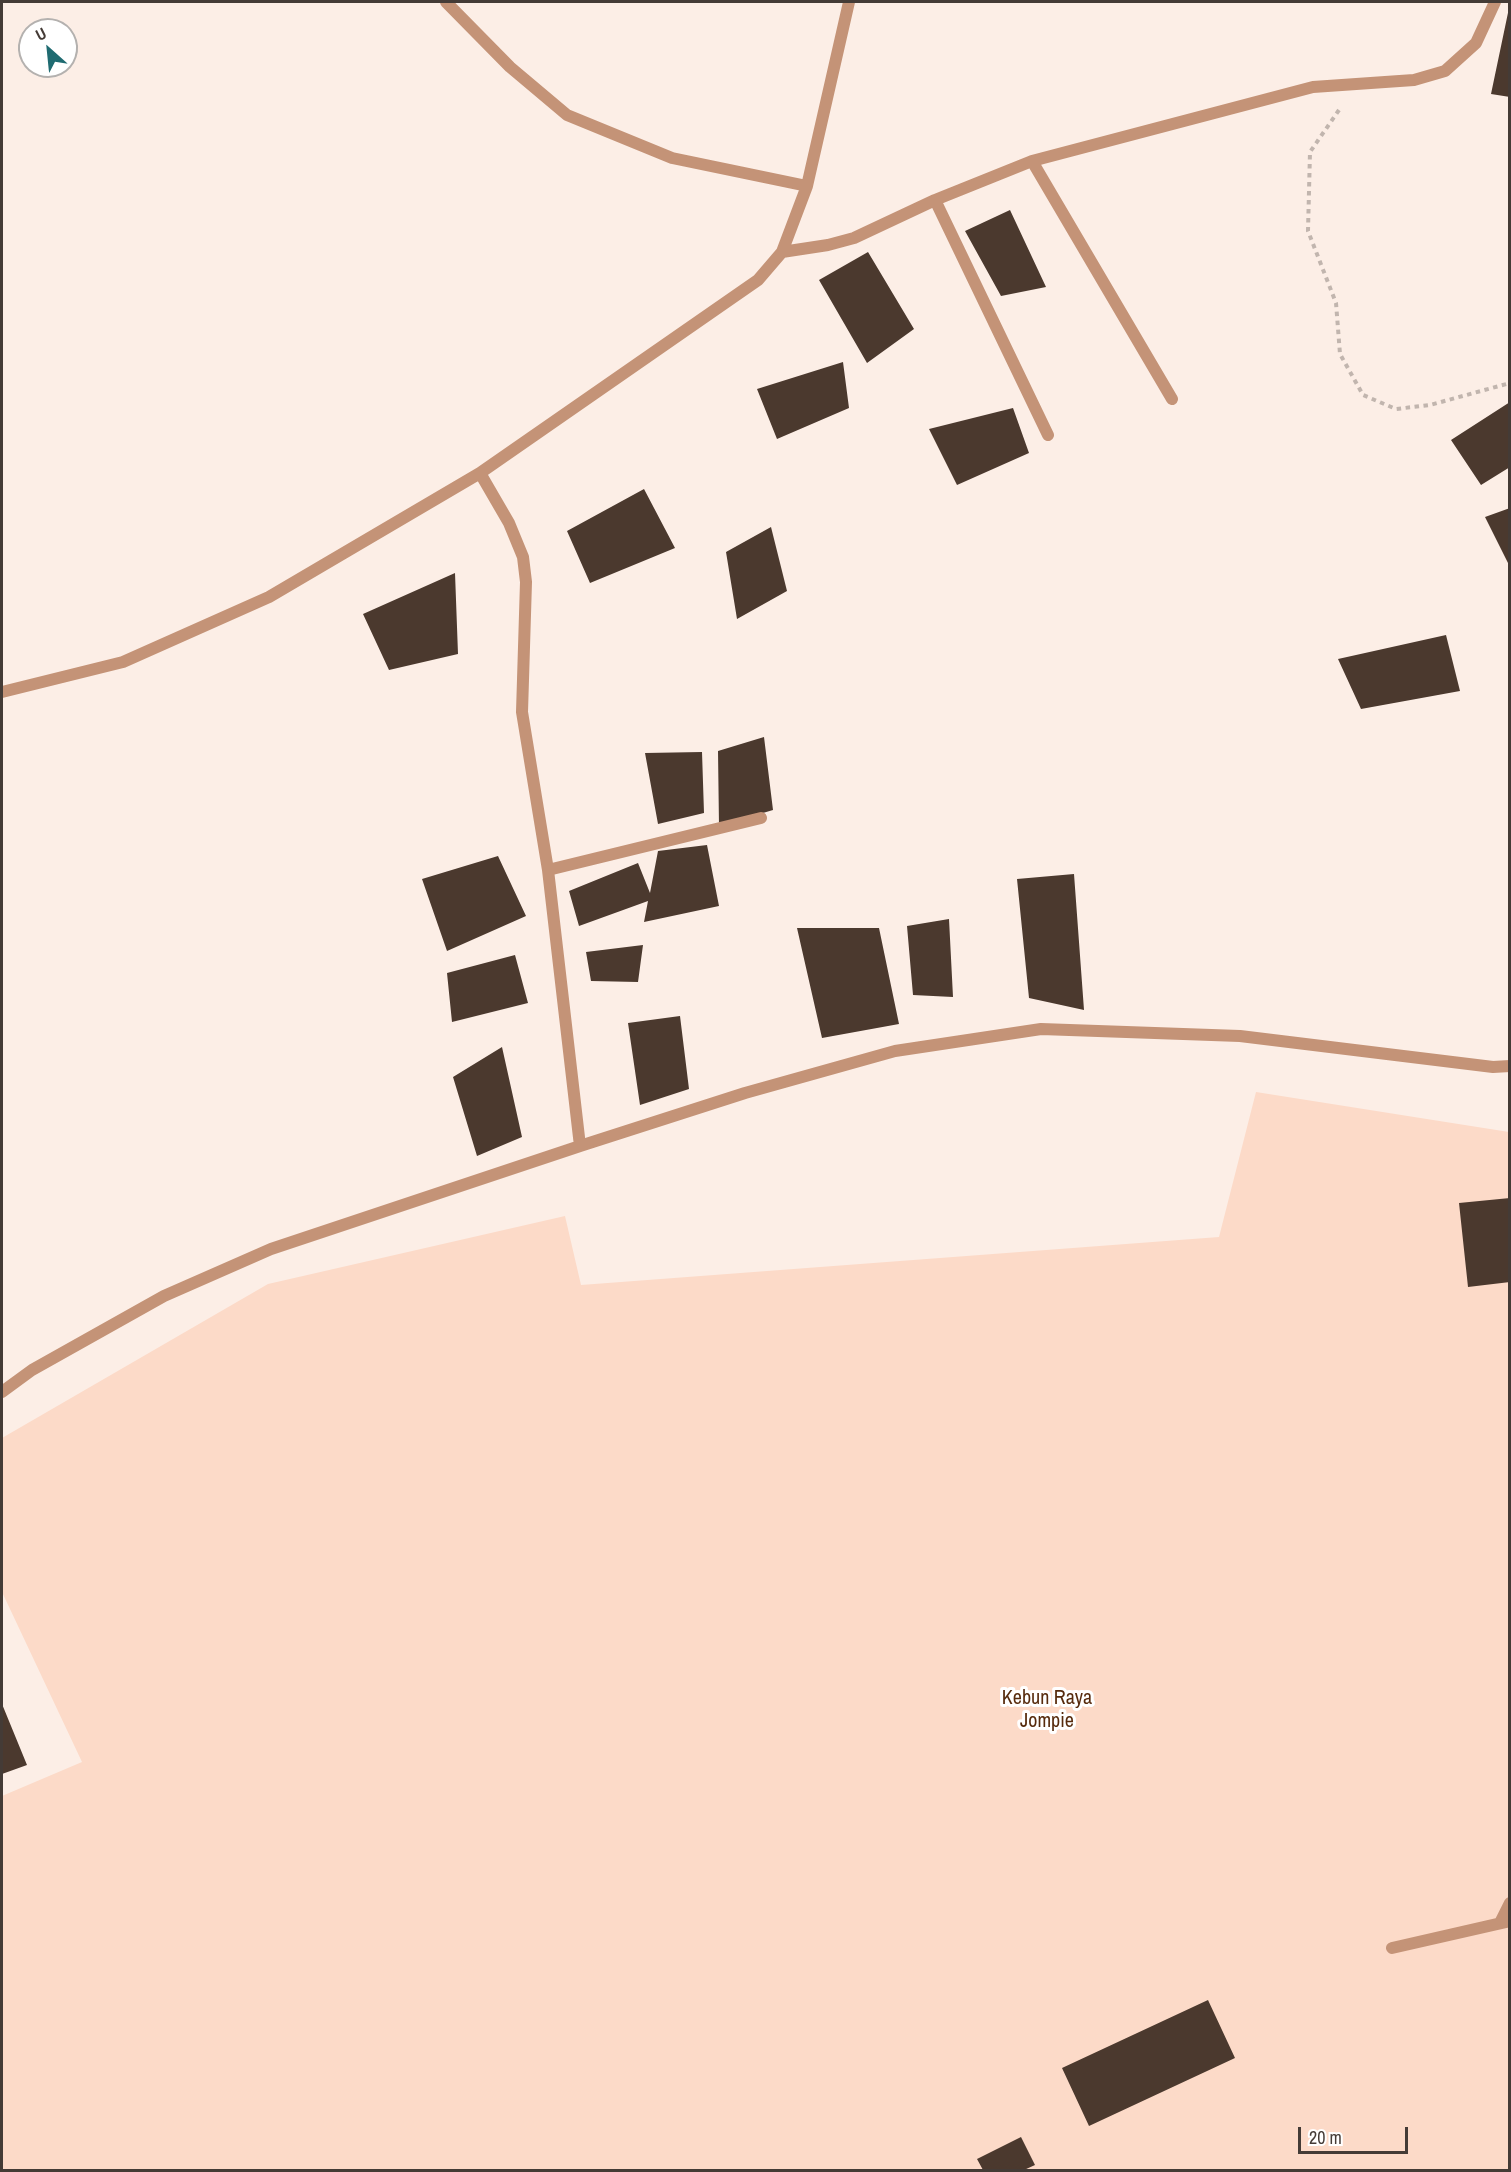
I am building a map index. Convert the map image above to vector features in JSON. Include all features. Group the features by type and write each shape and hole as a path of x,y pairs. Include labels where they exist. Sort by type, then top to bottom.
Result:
{"street":[{"path":"446,2 510,67 567,115 672,158 807,186"},
{"path":"2,693 123,663 269,597 480,473 758,280 782,252 807,186 849,2"},
{"path":"782,252 828,245 854,237 935,200 1032,161 1313,87 1414,80 1445,70 1476,44 1495,2"},
{"path":"1032,161 1172,399"},
{"path":"935,200 1048,435"},
{"path":"480,473 509,523 523,557 526,582 522,712 548,870 580,1146"},
{"path":"548,870 760,818"},
{"path":"2,1392 32,1370 164,1296 272,1249 745,1093 895,1051 1041,1029 1240,1036 1493,1067 1509,1066"},
{"path":"1392,1948 1505,1922 1509,1903"}],"path":[{"path":"1357,84 1310,152 1308,231 1336,303 1340,354 1363,395 1396,409 1430,405 1509,383"}],"green space":[{"name":"Kebun Raya Jompie","path":"1256,1092 1509,1132 1509,2170 2,2170 2,1796 82,1762 2,1592 2,1438 268,1284 565,1216 581,1285 1219,1237"}],"building":[{"path":"1510,8 1510,97 1491,94"},
{"path":"1010,210 1046,287 1001,296 965,231"},
{"path":"868,252 914,329 867,363 819,280"},
{"path":"843,362 849,408 777,439 757,389"},
{"path":"1510,402 1510,467 1481,485 1451,440"},
{"path":"1013,408 1029,453 957,485 929,429"},
{"path":"644,489 675,548 590,583 567,531"},
{"path":"1510,508 1510,567 1485,517"},
{"path":"771,527 787,591 737,619 726,552"},
{"path":"455,573 458,654 389,670 363,614"},
{"path":"1446,635 1460,691 1361,709 1338,659"},
{"path":"764,737 773,810 719,826 718,751"},
{"path":"702,752 704,813 658,824 645,753"},
{"path":"707,845 719,906 644,922 648,901 579,926 569,891 638,863 650,893 658,851"},
{"path":"498,856 526,916 447,951 422,879"},
{"path":"1074,874 1084,1010 1029,998 1017,879"},
{"path":"949,919 953,997 913,995 907,926"},
{"path":"797,928 879,928 899,1024 822,1038"},
{"path":"643,945 638,982 591,981 586,952"},
{"path":"515,955 528,1003 452,1022 447,973"},
{"path":"680,1016 689,1089 640,1105 628,1023"},
{"path":"502,1047 522,1137 477,1156 453,1077"},
{"path":"1510,1198 1510,1282 1468,1287 1459,1203"},
{"path":"2,1704 27,1765 2,1774"},
{"path":"1208,2000 1235,2058 1089,2126 1062,2068"},
{"path":"1021,2137 1035,2165 1024,2170 983,2170 977,2159"}]}
